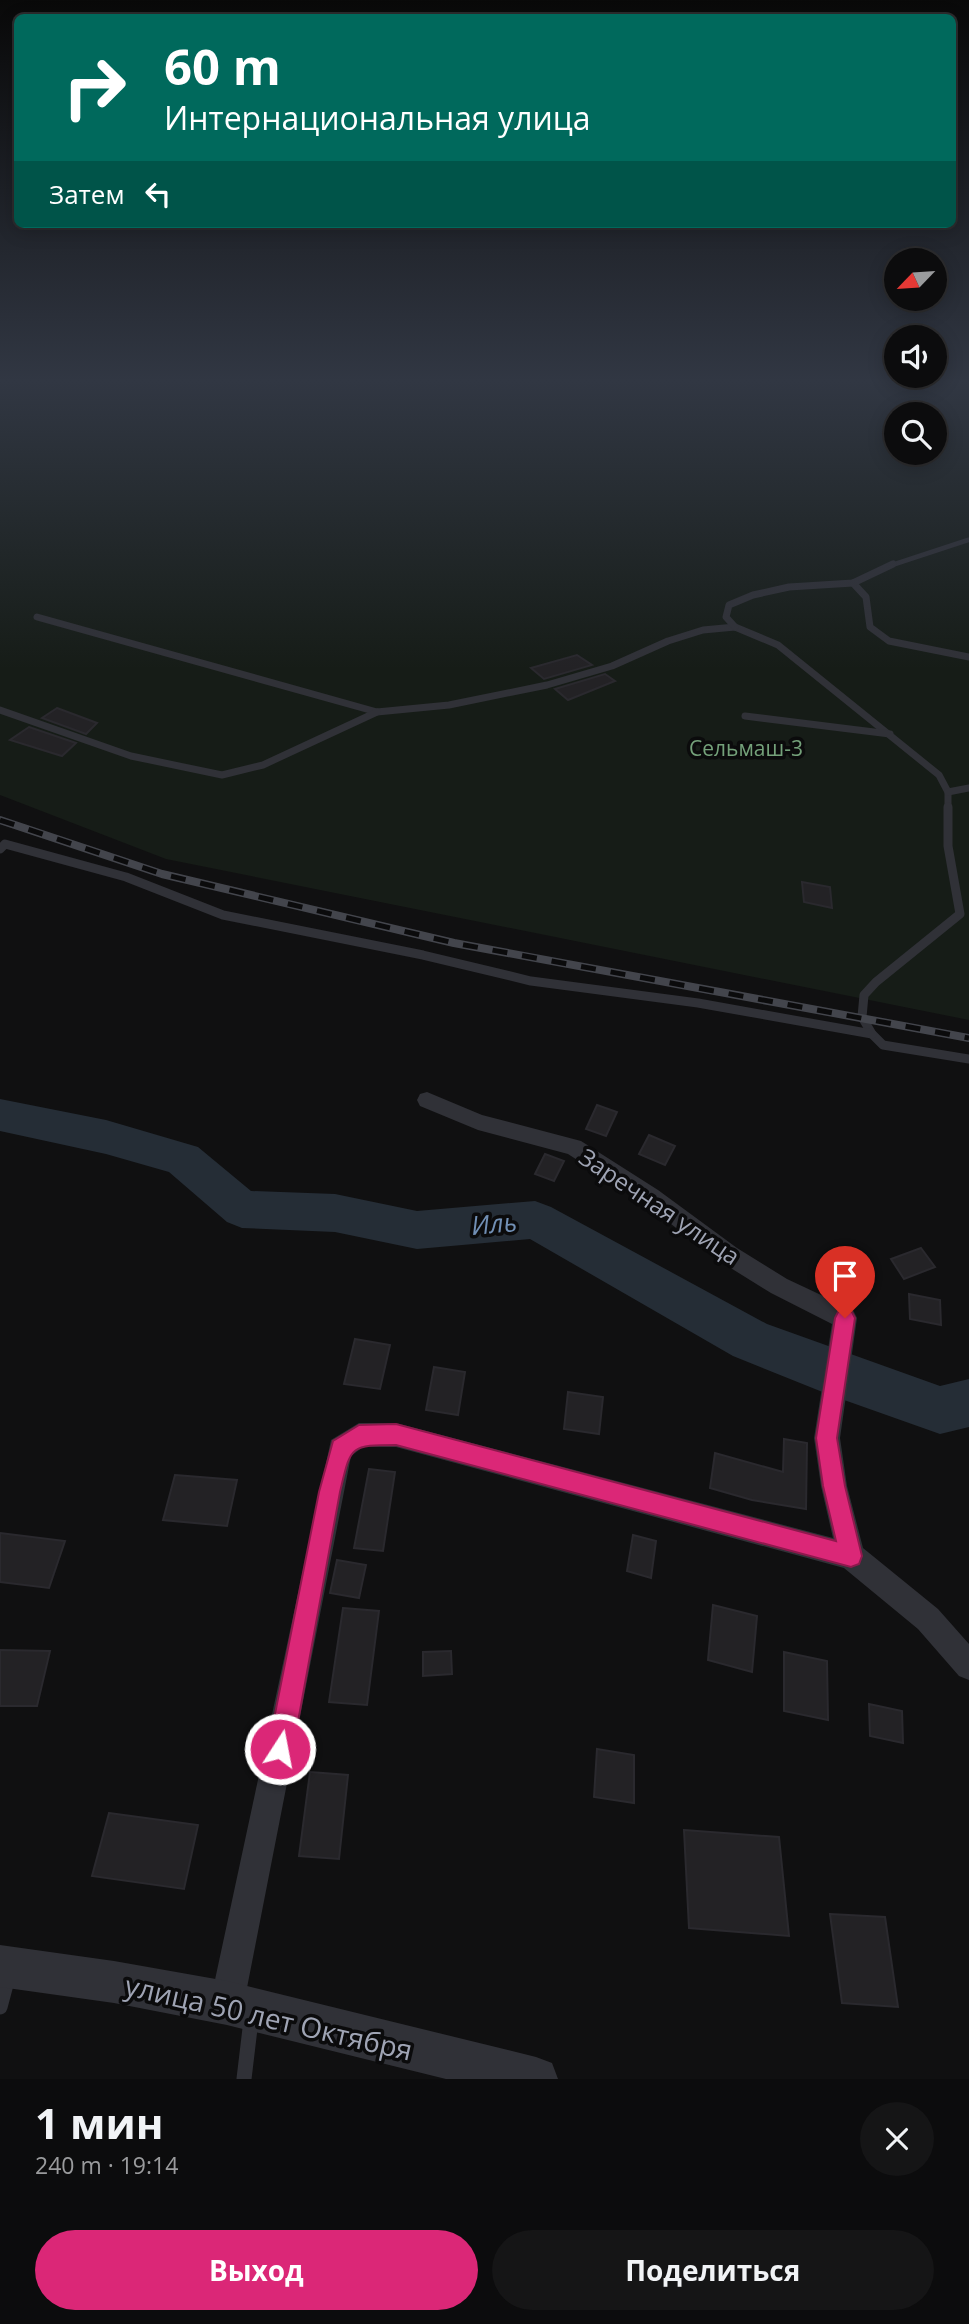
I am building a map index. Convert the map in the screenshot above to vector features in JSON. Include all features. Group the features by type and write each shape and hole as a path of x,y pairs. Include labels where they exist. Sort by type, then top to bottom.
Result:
{"street":[{"name":"Заречная улица","path":"427,1100 478,1122 574,1147 650,1196 729,1255 779,1286 845,1318 827,1438 834,1486 851,1556"},
{"path":"239,2007 280,1749 329,1492 340,1449 359,1435 396,1434 851,1556 928,1619 969,1666"},
{"name":"улица 50 лет Октября","path":"4,1980 114,1982 239,2007 492,2074 536,2079"}],"lane":[{"path":"734,627 726,617 729,605 753,595 789,587 853,583 901,561 968,540"},
{"path":"853,583 863,589 868,599 870,627 889,640 969,657"},
{"path":"37,617 377,712"},
{"path":"0,710 131,756 222,775 263,765 377,712 449,705 547,685 612,666 668,641 703,630 734,627 778,645 939,775 948,792 947,846 964,914 876,982 864,995 862,1017 872,1034 883,1045 969,1059"},
{"path":"745,716 891,734"},
{"path":"948,792 969,788"},
{"path":"0,849 5,844 126,877 223,915 531,981 698,1003 872,1034"},
{"path":"239,2007 244,2079"}],"green space":[{"name":"Сельмаш-3","path":"0,475 969,475 969,1020 166,859 0,795"}],"building":[{"path":"577,655 592,665 544,679 531,668"},
{"path":"605,674 615,681 568,700 555,689"},
{"path":"57,708 97,723 86,734 42,718"},
{"path":"29,727 76,743 62,756 10,740"},
{"path":"802,882 830,887 832,908 804,902"},
{"path":"597,1105 617,1112 606,1136 586,1129"},
{"path":"649,1135 675,1146 665,1165 639,1154"},
{"path":"545,1154 564,1161 554,1181 535,1174"},
{"path":"921,1248 935,1267 904,1279 891,1259"},
{"path":"909,1294 940,1300 941,1325 910,1319"},
{"path":"355,1339 390,1345 380,1389 344,1384"},
{"path":"434,1367 465,1372 458,1415 426,1410"},
{"path":"568,1392 603,1397 599,1434 564,1429"},
{"path":"784,1439 807,1443 806,1509 752,1500 710,1488 715,1453 783,1472"},
{"path":"369,1469 395,1472 383,1551 354,1548"},
{"path":"175,1475 237,1480 227,1526 163,1520"},
{"path":"0,1533 65,1541 49,1588 0,1582"},
{"path":"633,1535 656,1541 651,1578 627,1571"},
{"path":"337,1560 366,1565 359,1598 330,1593"},
{"path":"713,1605 757,1616 752,1672 708,1660"},
{"path":"343,1608 379,1611 367,1705 329,1702"},
{"path":"0,1650 50,1651 37,1706 0,1706"},
{"path":"451,1651 452,1674 423,1676 423,1652"},
{"path":"784,1652 827,1661 828,1720 784,1711"},
{"path":"869,1704 902,1711 903,1743 870,1736"},
{"path":"597,1749 634,1755 634,1803 594,1797"},
{"path":"310,1772 348,1775 339,1859 299,1856"},
{"path":"109,1813 198,1825 184,1889 92,1876"},
{"path":"684,1830 779,1837 789,1936 689,1928"},
{"path":"830,1914 885,1917 898,2007 842,2003"}],"waterway":[{"name":"Иль","path":"0,1115 106,1137 183,1159 242,1209 335,1213 417,1230 535,1220 750,1340 830,1372 940,1410 969,1403"}],"railway":[{"path":"0,820 162,874 454,943 969,1038"}],"route":[{"path":"280,1749 329,1492 340,1449 359,1435 396,1434 851,1556 834,1486 827,1438 845,1318"}]}
